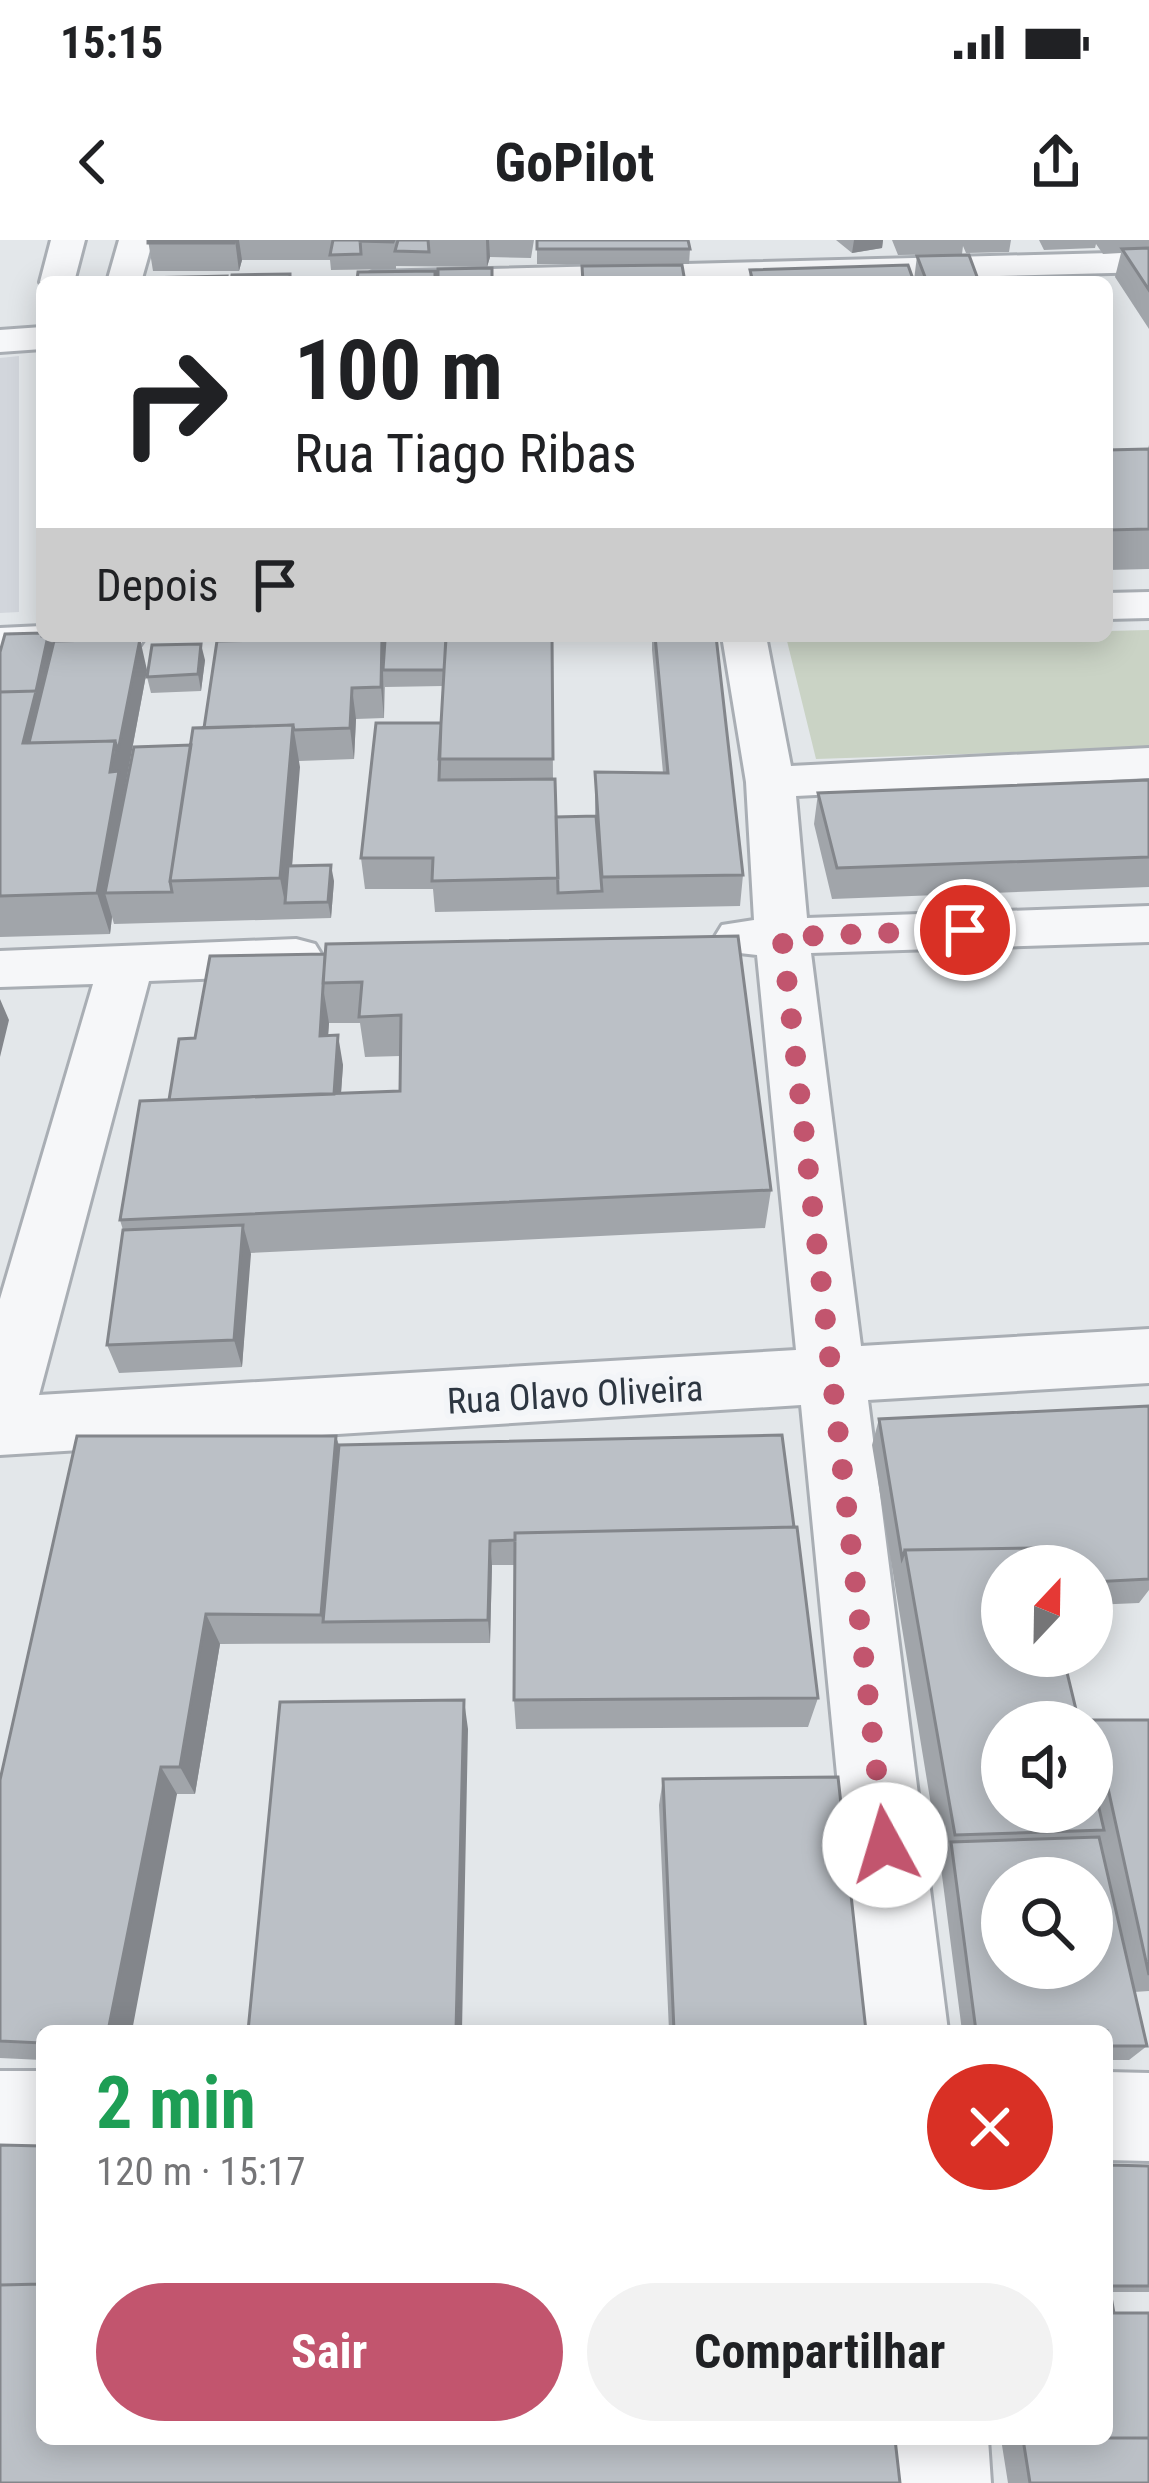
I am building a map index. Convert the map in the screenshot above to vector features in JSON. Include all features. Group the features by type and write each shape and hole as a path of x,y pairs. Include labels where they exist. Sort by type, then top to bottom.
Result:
{"street":[{"path":"59,276 68,240"},
{"path":"126,276 136,240"},
{"path":"494,276 718,265 1149,262"},
{"path":"0,341 36,338"},
{"path":"1113,606 1149,605"},
{"path":"0,641 36,639"},
{"path":"745,642 770,782 782,937 904,2025"},
{"path":"770,782 1149,764"},
{"path":"688,941 1149,924"},
{"path":"0,969 337,956"},
{"path":"0,1413 126,964"},
{"name":"Rua Olavo Oliveira","path":"0,1426 835,1379 1149,1356"},
{"path":"0,2115 36,2115"},
{"path":"1113,2116 1149,2116"},
{"path":"939,2445 942,2483"}],"shaded area":[{"path":"19,356 19,612 0,613 0,358"}],"green space":[{"path":"1149,630 1149,748 816,759 787,642 1113,642 1113,631"}],"building":[{"path":"148,240 235,240 148,243"},
{"path":"333,240 360,240 361,254 330,255"},
{"path":"398,240 428,240 429,252 395,251"},
{"path":"537,240 688,240 690,249 537,249"},
{"path":"1149,248 1149,290 1122,249"},
{"path":"969,255 977,276 925,276 917,256"},
{"path":"682,265 684,276 583,276 582,266"},
{"path":"908,265 912,276 752,276 750,270"},
{"path":"492,268 492,276 438,276 438,269"},
{"path":"435,271 435,276 358,276 358,272"},
{"path":"1149,449 1149,529 1113,530 1113,450"},
{"path":"36,633 36,642 47,642 36,691 0,692 5,634"},
{"path":"54,642 139,642 118,751 115,741 29,743"},
{"path":"217,642 382,642 381,687 352,688 350,728 204,728"},
{"path":"385,642 446,642 444,670 383,670"},
{"path":"446,642 552,642 553,759 439,759"},
{"path":"656,642 717,642 743,875 602,877 595,772 668,773"},
{"path":"201,644 198,674 147,677 152,645"},
{"path":"36,691 23,743 115,741 110,772 119,771 97,893 0,896 0,692"},
{"path":"376,723 441,723 439,780 555,779 558,878 432,881 433,858 361,858"},
{"path":"293,725 280,878 170,881 193,728"},
{"path":"191,745 172,892 105,893 134,747"},
{"path":"1149,780 1149,857 837,868 818,793"},
{"path":"596,816 602,891 558,893 556,817"},
{"path":"331,865 328,902 285,903 288,866"},
{"path":"738,936 771,1190 120,1220 140,1101 400,1091 401,1015 359,1017 362,982 323,983 326,944"},
{"path":"325,954 320,1036 338,1035 334,1094 169,1100 179,1039 195,1038 210,956"},
{"path":"243,1225 234,1340 107,1345 123,1230"},
{"path":"1149,1406 1149,1579 1113,1581 1113,1545 981,1545 981,1549 905,1550 902,1558 879,1419"},
{"path":"782,1435 794,1527 515,1533 515,1540 490,1541 488,1620 323,1622 339,1445"},
{"path":"77,1436 336,1436 321,1615 206,1614 180,1767 161,1767 109,2025 36,2025 36,2043 0,2041 0,1780"},
{"path":"797,1527 818,1698 514,1700 515,1533"},
{"path":"981,1549 981,1677 1068,1677 1074,1701 981,1701 981,1833 1015,1833 955,1835 905,1550"},
{"path":"464,1700 456,2025 249,2025 280,1702"},
{"path":"1113,1720 1149,1720 1149,1975 1113,1811"},
{"path":"838,1777 865,2025 674,2025 663,1779"},
{"path":"1099,1837 1104,1857 981,1857 981,1989 1113,1989 1113,1898 1147,2046 1113,2046 1113,2025 975,2025 951,1842"},
{"path":"0,2145 36,2146 36,2284 0,2285"},
{"path":"1113,2165 1149,2166 1149,2286 1113,2286"},
{"path":"36,2284 36,2445 896,2445 900,2483 0,2483 0,2285"},
{"path":"1113,2308 1114,2313 1149,2313 1149,2438 1113,2438"},
{"path":"1113,2438 1149,2438 1149,2483 1030,2483 1024,2445 1113,2445"}],"route":[{"path":"885,1845 782,937 965,930"}]}
